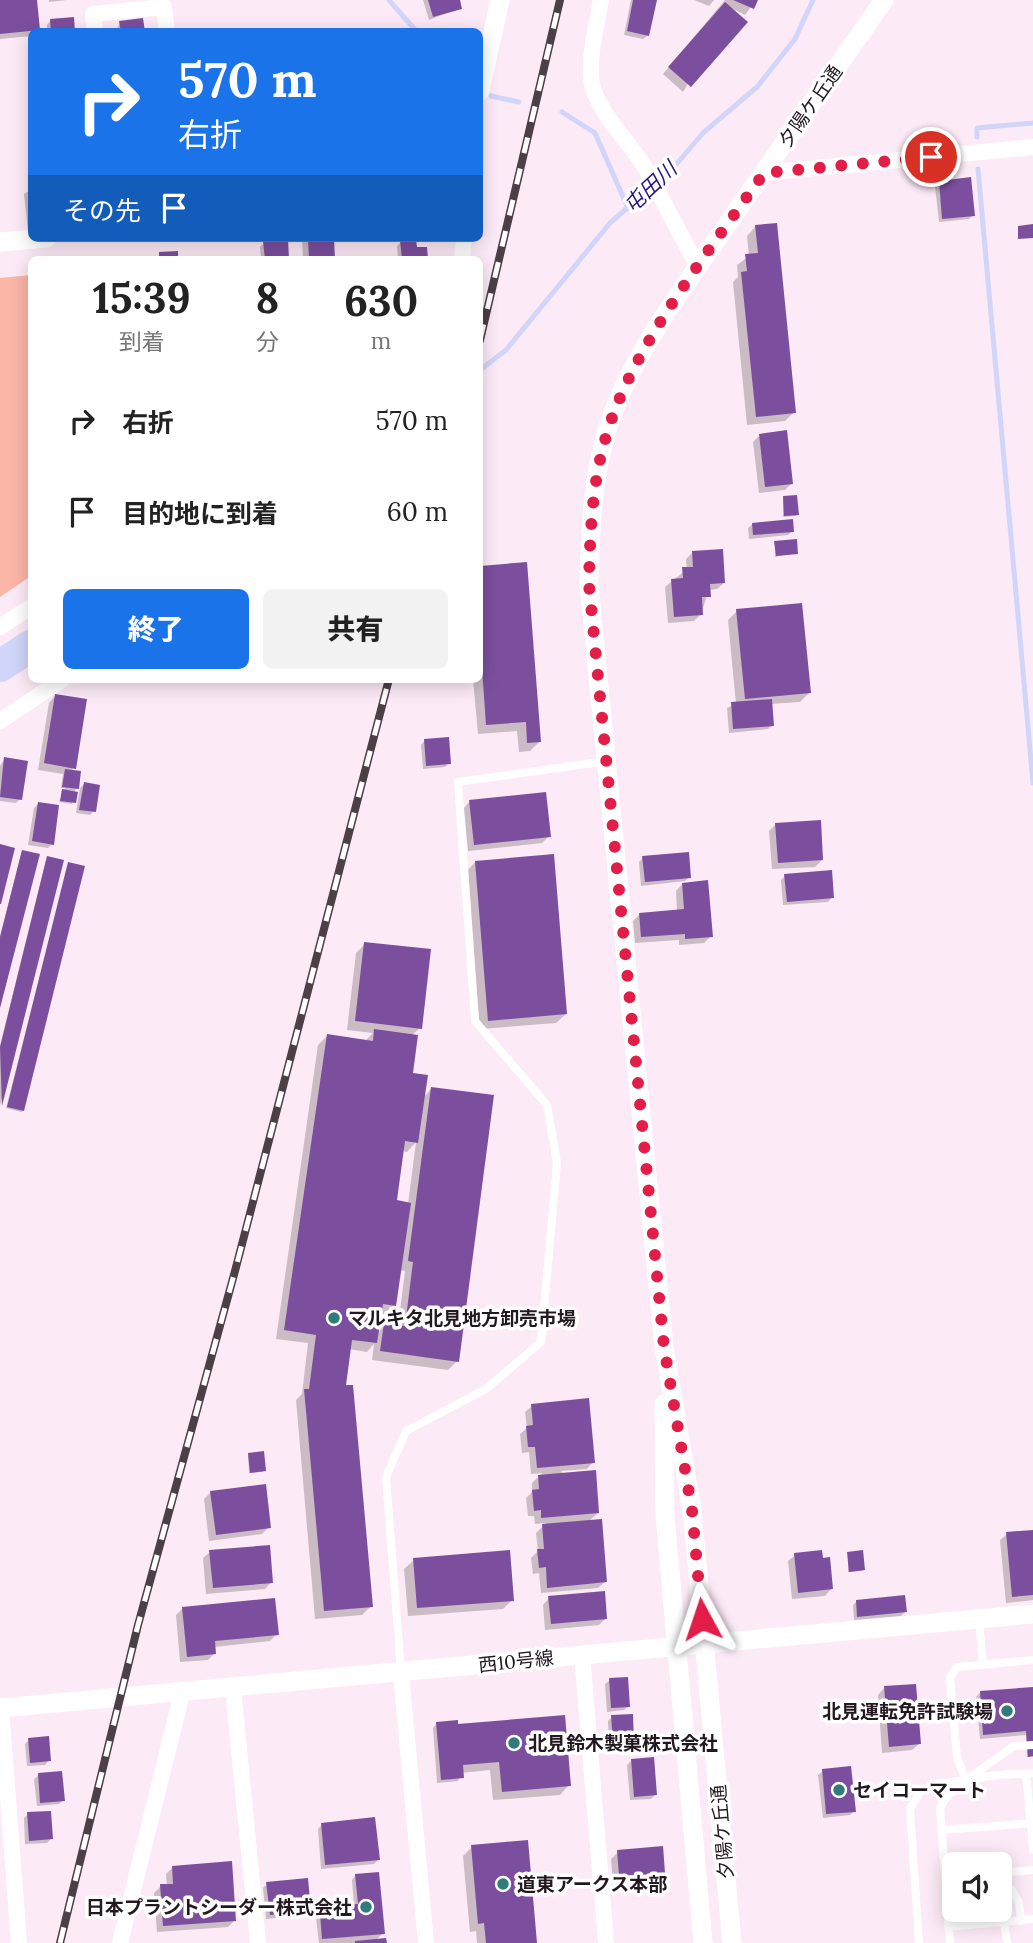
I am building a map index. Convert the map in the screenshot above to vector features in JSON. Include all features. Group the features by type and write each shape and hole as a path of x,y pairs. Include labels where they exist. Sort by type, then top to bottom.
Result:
{"street":[{"path":"483,77 500,0"},
{"path":"601,0 592,53 593,89 650,175 661,202 698,266"},
{"name":"夕陽ケ丘通","path":"732,1943 692,1510 664,1347 589,585 595,481 609,427 630,373 698,266 884,0"},
{"path":"95,28 93,14 164,7 167,28"},
{"path":"764,173 1033,147"},
{"path":"0,242 28,240"},
{"path":"0,627 28,609"},
{"path":"0,721 57,683"},
{"name":"夕陽ケ丘通","path":"664,1347 665,1516 703,1943"},
{"name":"西10号線","path":"0,1708 401,1674 582,1654 1033,1614"},
{"path":"582,1654 606,1943"},
{"path":"401,1674 426,1943"},
{"path":"233,1689 258,1943"},
{"path":"120,1943 183,1693"},
{"path":"0,1708 19,1943"}],"lane":[{"path":"401,1674 386,1477 406,1432 486,1389 541,1342 557,1163 547,1105 475,1021 458,782 607,761"},
{"path":"979,1619 983,1665"},
{"path":"966,1780 957,1758 950,1678 957,1667 1033,1660"},
{"path":"945,1852 940,1808 948,1792 1014,1746 1033,1745"},
{"path":"919,1943 909,1809 922,1791 936,1784 1029,1773 1033,1850"},
{"path":"941,1830 1032,1823"},
{"path":"1012,1872 1033,1870"},
{"path":"1012,1890 1016,1894 1021,1921"},
{"path":"1012,1922 1033,1919"},
{"path":"948,1922 950,1943"},
{"path":"948,1927 1004,1922 1007,1943"}],"shaded area":[{"path":"28,275 28,578 0,597 0,278"}],"building":[{"path":"0,0 37,0 40,28 0,34"},
{"path":"428,0 460,0 462,9 433,17"},
{"path":"633,0 657,0 649,36 627,31"},
{"path":"733,0 758,0 754,9"},
{"path":"725,2 748,22 691,87 668,67"},
{"path":"74,17 75,28 51,28 50,19"},
{"path":"143,18 144,28 120,28 119,21"},
{"path":"971,177 975,216 942,219 939,181"},
{"path":"777,223 796,413 756,417 741,272 747,271 745,254 758,253 755,225"},
{"path":"1033,224 1033,238 1018,239 1018,226"},
{"path":"263,242 288,242 289,256 265,256"},
{"path":"308,242 334,242 335,256 309,256"},
{"path":"400,242 416,242 417,247 427,247 428,256 402,256"},
{"path":"178,251 178,256 159,256 159,252"},
{"path":"787,430 793,484 765,487 759,434"},
{"path":"797,495 799,515 784,516 783,496"},
{"path":"793,519 794,532 753,535 752,523"},
{"path":"797,539 798,554 776,556 774,541"},
{"path":"723,549 725,583 710,584 711,597 702,597 703,615 674,617 671,579 683,578 682,567 693,567 692,551"},
{"path":"527,562 541,742 527,743 526,722 486,725 483,682 483,566"},
{"path":"802,603 811,693 745,699 736,609"},
{"path":"55,694 87,699 76,769 44,763"},
{"path":"772,699 774,726 733,729 731,702"},
{"path":"449,737 451,764 426,766 424,739"},
{"path":"4,757 28,761 22,800 0,797"},
{"path":"65,769 81,771 79,789 62,787"},
{"path":"84,782 100,785 96,812 79,810"},
{"path":"62,789 78,792 76,803 60,801"},
{"path":"546,792 551,837 474,845 469,800"},
{"path":"38,802 59,805 54,845 32,841"},
{"path":"821,820 823,860 778,863 775,823"},
{"path":"0,844 15,848 1,904 0,904"},
{"path":"22,850 40,854 0,1008 0,937"},
{"path":"689,852 691,878 645,882 642,856"},
{"path":"554,854 567,1014 488,1021 475,861"},
{"path":"47,856 64,860 2,1106 0,1047"},
{"path":"68,862 85,866 24,1111 7,1107"},
{"path":"832,870 834,898 787,902 784,874"},
{"path":"708,880 713,937 685,939 685,934 641,937 639,913 684,909 682,883"},
{"path":"364,942 431,949 422,1029 355,1021"},
{"name":"マルキタ北見地方卸売市場","path":"374,1029 418,1035 413,1073 428,1075 418,1143 405,1141 397,1200 411,1203 396,1306 383,1304 377,1343 352,1340 346,1385 353,1385 373,1607 324,1611 304,1389 309,1389 316,1335 284,1330 327,1034 373,1041"},
{"path":"431,1087 494,1095 459,1362 380,1351 384,1323 405,1326 413,1262 408,1261"},
{"path":"589,1398 595,1463 537,1468 535,1447 528,1447 526,1426 533,1425 531,1404"},
{"path":"264,1451 266,1471 250,1473 248,1453"},
{"path":"596,1470 599,1513 541,1518 541,1510 534,1511 532,1490 539,1489 538,1475"},
{"path":"266,1484 271,1528 216,1535 210,1491"},
{"path":"602,1519 607,1582 547,1588 546,1567 539,1568 537,1549 544,1549 542,1524"},
{"path":"1033,1530 1033,1595 1012,1597 1006,1532"},
{"path":"270,1545 273,1583 213,1588 209,1550"},
{"path":"510,1550 514,1601 417,1608 413,1558"},
{"path":"822,1550 823,1558 830,1557 833,1589 798,1593 794,1553"},
{"path":"863,1550 865,1570 849,1572 847,1552"},
{"path":"605,1591 607,1619 551,1624 548,1596"},
{"path":"905,1595 907,1612 857,1617 856,1600"},
{"path":"275,1598 279,1635 215,1641 216,1654 187,1657 182,1607"},
{"path":"628,1677 630,1707 611,1708 609,1678"},
{"path":"916,1684 921,1744 889,1747 884,1686"},
{"name":"北見運転免許試験場","path":"1033,1687 1033,1756 1028,1757 1026,1731 983,1735 980,1691"},
{"path":"633,1714 634,1742 613,1743 611,1715"},
{"name":"北見鈴木製菓株式会社","path":"565,1715 571,1786 502,1792 499,1762 463,1765 464,1778 441,1780 436,1722 458,1720 458,1724"},
{"path":"49,1736 51,1761 30,1763 28,1738"},
{"path":"654,1757 657,1795 634,1797 631,1759"},
{"name":"セイコーマート","path":"851,1766 856,1812 826,1814 822,1769"},
{"path":"62,1771 65,1801 40,1803 38,1773"},
{"path":"51,1811 53,1839 29,1841 27,1812"},
{"path":"375,1817 380,1860 325,1865 321,1823"},
{"name":"道東アークス本部","path":"528,1840 537,1943 486,1943 484,1923 478,1924 471,1845"},
{"path":"663,1846 665,1873 619,1876 617,1850"},
{"path":"232,1861 236,1921 163,1926 160,1884 173,1884 172,1866"},
{"name":"日本プラントシーダー株式会社","path":"379,1872 385,1934 322,1939 320,1913 350,1910 349,1904 358,1904 355,1874"},
{"path":"308,1878 311,1911 270,1915 266,1882"},
{"path":"386,1938 387,1943 355,1943 355,1941"}],"waterway":[{"path":"389,0 414,28"},
{"name":"屯田川","path":"483,368 506,350 610,223 674,167 703,133 757,87 795,39 813,0"},
{"path":"491,96 519,102"},
{"path":"562,112 595,133 628,208"},
{"path":"977,137 977,128 1033,123"},
{"path":"978,169 1033,783"},
{"name":"屯田川","path":"0,666 28,648"}],"railway":[{"path":"483,327 560,0"},
{"path":"60,1943 138,1625 235,1271 388,683"}],"place":[{"name":"マルキタ北見地方卸売市場","path":"334,1318"},
{"name":"北見運転免許試験場","path":"1007,1711"},
{"name":"北見鈴木製菓株式会社","path":"514,1743"},
{"name":"セイコーマート","path":"839,1790"},
{"name":"道東アークス本部","path":"503,1884"},
{"name":"日本プラントシーダー株式会社","path":"366,1907"}],"route":[{"path":"702,1619 692,1510 664,1347 589,585 595,481 609,427 630,373 698,266 764,173 931,157"}]}
